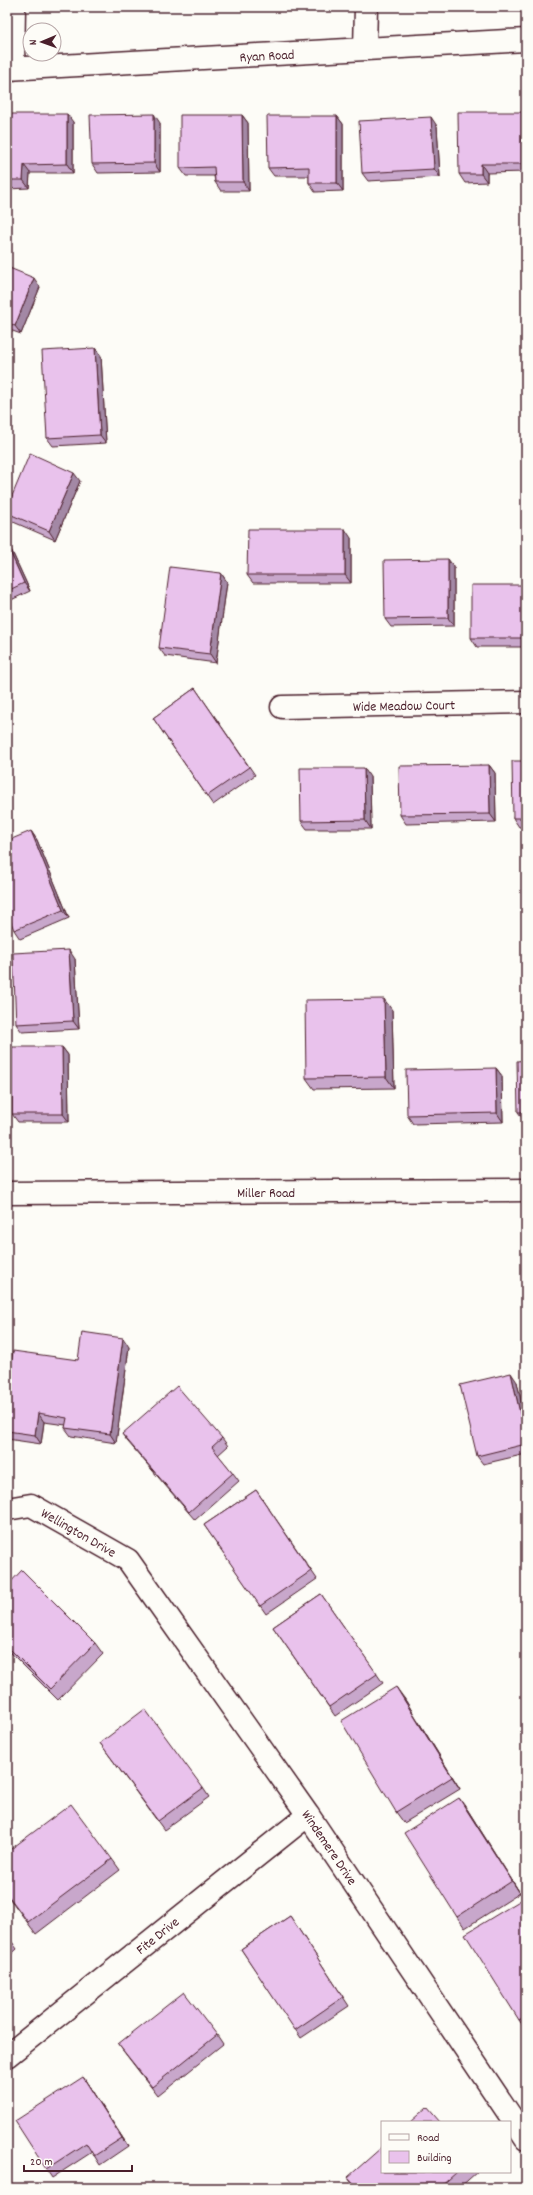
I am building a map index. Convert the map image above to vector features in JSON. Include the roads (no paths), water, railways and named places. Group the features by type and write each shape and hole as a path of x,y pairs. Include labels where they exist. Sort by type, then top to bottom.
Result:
{"street":[{"path":"10,69 14,7"},
{"path":"365,49 366,7"},
{"name":"Ryan Road","path":"10,69 526,40"},
{"name":"Wide Meadow Court","path":"282,707 526,702"},
{"name":"Miller Road","path":"7,1194 526,1190"},
{"name":"Wellington Drive","path":"7,1509 31,1505 128,1560"},
{"name":"Windemere Drive","path":"128,1560 308,1814 526,2139"},
{"name":"Fite Drive","path":"7,2056 308,1814"}]}
